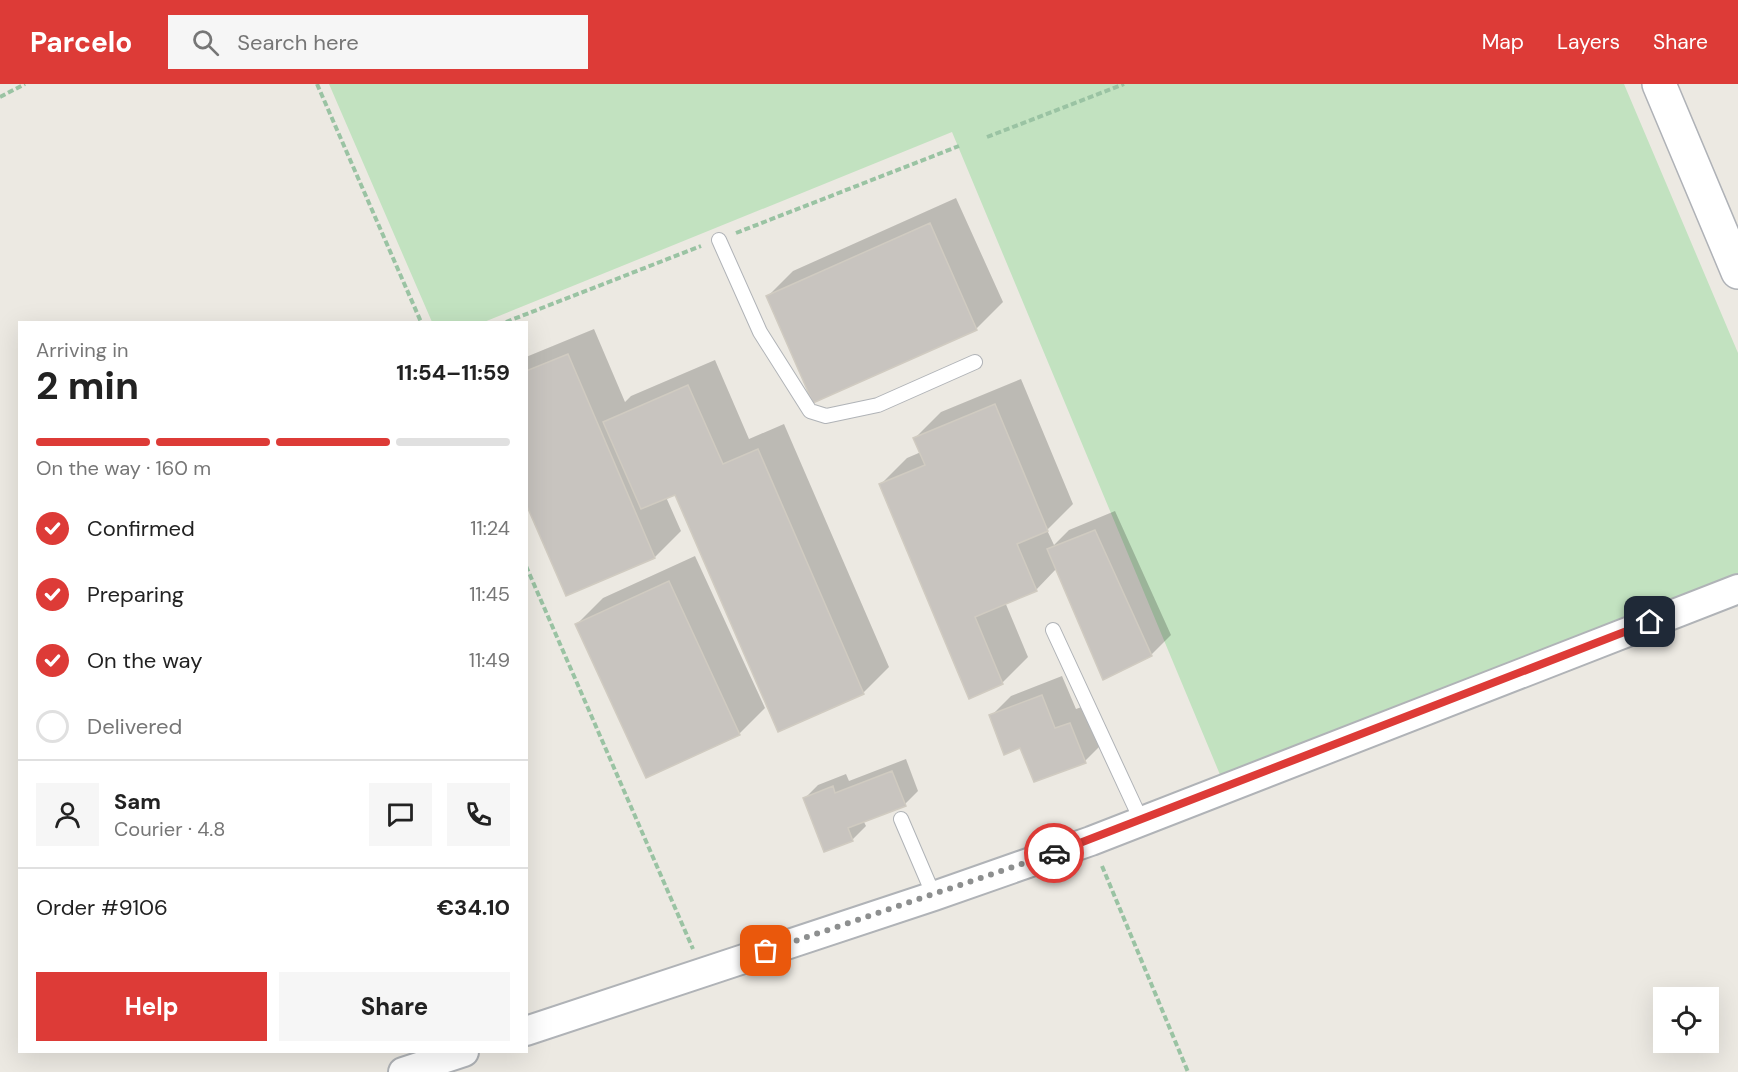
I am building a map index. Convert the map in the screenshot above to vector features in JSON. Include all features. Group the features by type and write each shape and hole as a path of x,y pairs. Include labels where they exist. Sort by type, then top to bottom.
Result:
{"main road":[{"path":"1659,84 1738,272"}],"street":[{"path":"528,1030 934,896 1091,841 1738,589"},
{"path":"403,1072 461,1053"}],"lane":[{"path":"719,240 760,332 810,411 826,416 878,405 975,362"},
{"path":"1053,630 1141,820"},
{"path":"902,819 934,896"}],"path":[{"path":"0,97 25,84"},
{"path":"317,84 421,321"},
{"path":"987,137 1124,84"},
{"path":"528,571 702,971"},
{"path":"1091,841 1188,1072"}],"green space":[{"path":"329,84 1624,84 1738,353 1738,577 1221,777 952,132 486,321 432,321"}],"building":[{"path":"930,223 977,330 813,403 766,296"},
{"path":"568,354 655,558 566,596 528,509 528,370"},
{"path":"688,385 723,464 758,449 864,694 778,732 675,495 641,509 603,422"},
{"path":"995,404 1048,531 1017,544 1037,591 975,617 1003,684 969,699 879,484 925,465 913,438"},
{"path":"1095,530 1152,656 1103,680 1047,549"},
{"path":"669,581 740,735 646,778 575,624"},
{"path":"1042,695 1055,728 1070,723 1086,763 1034,782 1020,748 1004,755 989,715"},
{"path":"892,771 906,806 848,828 853,841 824,852 803,798 833,786 835,793"}],"way so far":[{"path":"766,951 934,896 1054,853"}],"route":[{"path":"1054,853 1091,841 1256,774 1650,622"}]}
